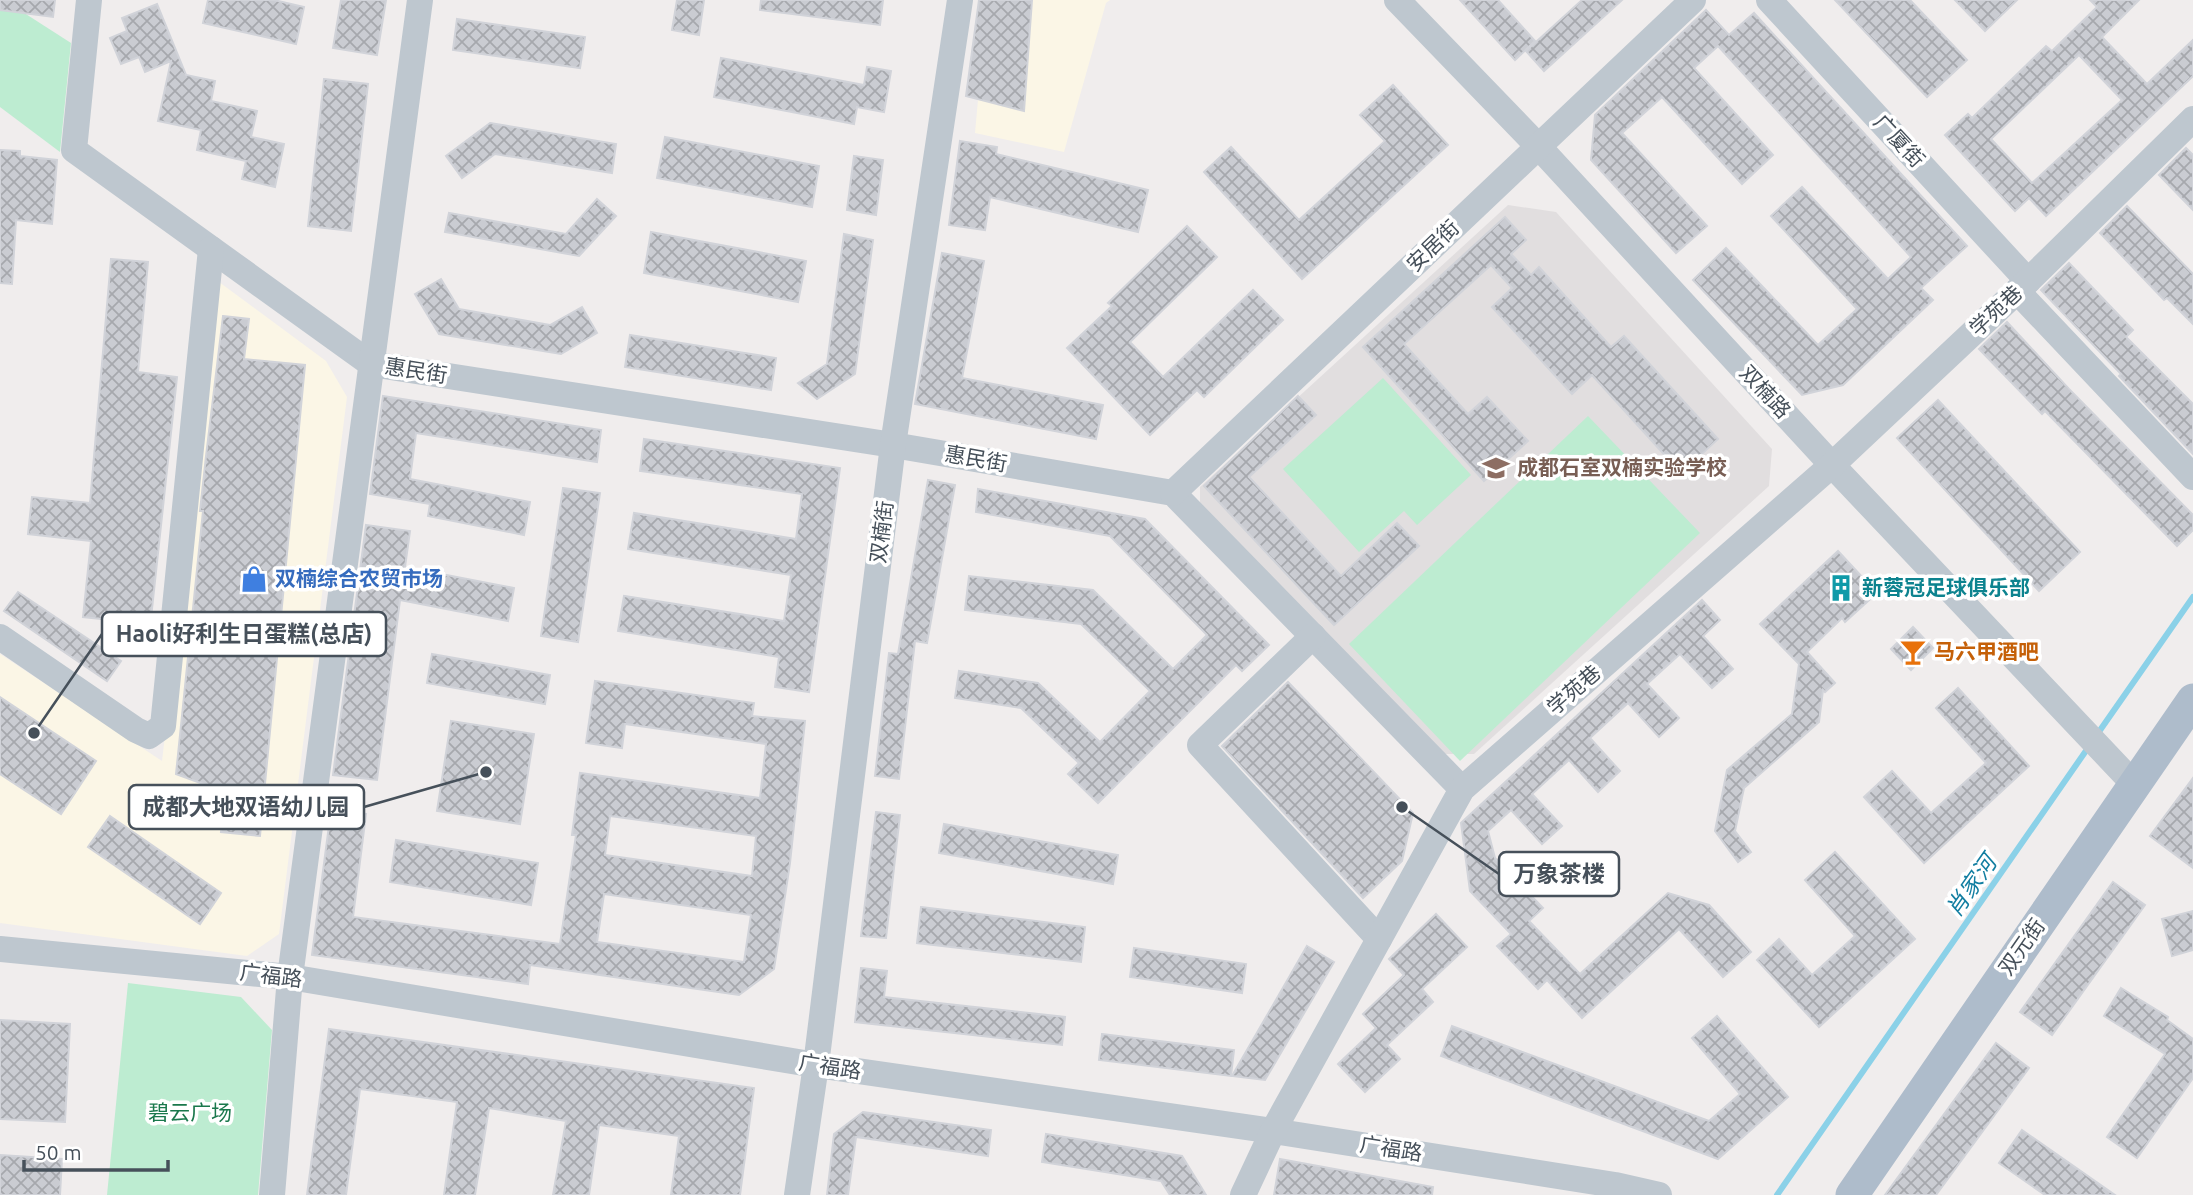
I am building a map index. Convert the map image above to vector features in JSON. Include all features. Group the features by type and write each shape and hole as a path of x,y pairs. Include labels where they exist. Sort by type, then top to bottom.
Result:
{"main road":[{"name":"双元街","path":"1852,1195 2193,700"}],"street":[{"path":"89,0 74,150 371,365"},
{"path":"272,1195 290,977 420,0"},
{"name":"双楠街","path":"797,1195 816,1065 893,445 960,0"},
{"name":"双楠路","path":"1397,0 1538,146 1832,465 2134,784"},
{"name":"安居街","path":"1173,493 1693,0"},
{"name":"广厦街","path":"1769,0 2193,477"},
{"name":"学苑巷","path":"1242,1195 1273,1131 1462,789 1832,465 2023,286 2193,119"},
{"path":"0,637 135,730 149,736 163,726 211,249"},
{"name":"惠民街","path":"371,365 893,445 1173,493"},
{"path":"1173,493 1462,789"},
{"path":"1313,636 1200,745 1378,939"},
{"name":"广福路","path":"0,949 290,977 816,1065 1273,1131 1615,1185 1659,1195"}],"shaded area":[{"path":"987,0 1110,0 1106,3 1064,152 975,133"},
{"name":"成都石室双楠实验学校","path":"1508,205 1556,212 1772,449 1769,486 1474,754 1443,754 1200,503 1200,487"},
{"path":"219,282 326,361 347,397 279,934 247,956 0,923 0,654 162,761"}],"green space":[{"path":"0,0 71,43 60,152 0,107"},
{"path":"1383,378 1471,475 1417,525 1404,511 1359,552 1283,469"},
{"path":"1588,416 1700,533 1460,761 1349,644"},
{"name":"碧云广场","path":"128,983 241,997 272,1030 258,1195 107,1195"}],"building":[{"path":"0,0 55,0 53,17 0,10"},
{"path":"208,0 274,0 304,7 296,44 203,23"},
{"path":"341,0 386,0 377,55 333,48"},
{"path":"677,0 704,0 699,35 672,30"},
{"path":"761,0 883,0 880,25 760,10"},
{"path":"979,0 1032,0 1024,111 966,96"},
{"path":"1460,0 1498,0 1535,41 1515,60"},
{"path":"1582,0 1622,0 1544,71 1526,51"},
{"path":"1835,0 1910,0 1967,60 1927,97"},
{"path":"1955,0 2017,0 1985,31"},
{"path":"2090,0 2139,0 2102,37 2147,84 2193,40 2193,76 2046,216 2029,198 2015,211 1945,135 1968,114 1972,118 2046,46 2052,51 2097,7","holes":["2079,55 2122,100 2032,183 1991,139"]},
{"path":"157,4 186,75 215,81 211,101 257,111 251,137 284,144 275,187 242,179 246,161 197,150 201,130 158,121 171,61 145,72 139,57 121,64 110,38 127,31 122,18"},
{"path":"1706,10 1729,35 1754,13 1967,246 1921,288 1933,300 1843,385 1802,395 1693,280 1726,248 1818,345 1857,309 1771,216 1802,187 1888,279 1911,257 1718,46 1694,68 1773,155 1742,184 1662,97 1622,133 1707,226 1676,253 1591,160 1595,115"},
{"path":"457,19 585,37 580,68 453,50"},
{"path":"721,58 864,85 867,67 891,71 884,112 857,107 854,124 714,97"},
{"path":"324,79 368,84 351,231 308,226"},
{"path":"1393,85 1448,145 1302,279 1204,172 1231,147 1299,220 1385,141 1360,115"},
{"path":"490,123 616,144 612,173 495,154 462,178 446,156"},
{"path":"665,137 819,166 812,207 657,178"},
{"path":"960,141 997,147 996,154 1148,190 1138,232 990,197 985,230 949,225"},
{"path":"2186,148 2193,155 2193,210 2159,175"},
{"path":"0,150 20,151 20,156 57,160 52,224 16,220 12,284 0,283"},
{"path":"854,156 883,160 876,215 847,210"},
{"path":"597,199 616,216 579,256 445,232 449,213 566,234"},
{"path":"2127,206 2193,274 2193,324 2167,298 2164,300 2100,233"},
{"path":"1505,217 1526,240 1511,254 1531,275 1539,267 1611,347 1624,336 1718,439 1681,473 1592,375 1572,394 1492,307 1512,288 1491,265 1404,344 1468,414 1487,397 1528,441 1484,481 1363,347"},
{"path":"1187,226 1217,257 1130,342 1163,377 1253,290 1283,320 1204,397 1197,390 1150,435 1067,348 1112,306 1108,303"},
{"path":"651,232 806,261 798,302 644,273"},
{"path":"844,234 873,240 855,374 817,399 798,383 827,364"},
{"path":"942,253 984,261 962,378 1103,405 1096,439 915,404"},
{"path":"111,259 148,262 138,372 177,377 148,646 128,644 130,622 83,617 91,541 28,534 32,497 90,503"},
{"path":"2069,263 2133,330 2126,337 2193,404 2193,454 2041,290"},
{"path":"441,279 459,309 550,325 582,307 597,333 561,354 439,334 415,294"},
{"path":"223,316 249,319 244,359 305,365 260,836 221,832 225,792 176,774 203,511 200,511"},
{"path":"2007,322 2193,515 2193,530 2177,546 2045,411 2042,414 1979,349"},
{"path":"630,335 776,358 771,390 625,367"},
{"path":"383,396 601,430 597,462 416,433 410,479 530,502 524,535 428,516 430,504 370,494"},
{"path":"1298,396 1316,415 1249,477 1341,576 1397,523 1419,546 1334,625 1204,486"},
{"path":"1938,400 2080,552 2039,591 1897,438"},
{"path":"644,439 840,468 809,692 775,687 779,657 618,631 624,596 784,621 791,575 628,549 634,513 796,539 802,494 640,471"},
{"path":"928,480 955,485 927,643 915,641 899,779 875,776 889,653 898,654"},
{"path":"563,488 600,493 578,642 541,636"},
{"path":"978,489 1145,519 1269,645 1242,671 1236,665 1098,803 1068,774 1079,763 1021,708 955,698 959,671 1038,683 1100,742 1150,691 1081,624 965,610 969,576 1093,590 1173,669 1207,635 1110,536 976,512"},
{"path":"366,525 410,531 405,567 514,588 508,621 400,600 377,780 333,775"},
{"path":"1838,551 1877,593 1845,622 1842,618 1807,652 1835,683 1825,692 1823,690 1819,722 1744,788 1735,831 1751,852 1738,862 1715,831 1727,770 1792,714 1799,664 1760,624"},
{"path":"18,592 121,661 107,681 4,611"},
{"path":"1702,600 1720,620 1703,636 1733,669 1712,688 1680,654 1647,684 1679,718 1659,737 1628,703 1590,738 1620,771 1598,792 1569,760 1532,794 1562,826 1542,844 1511,810 1488,831 1495,858 1543,908 1529,921 1580,974 1668,893 1709,905 1751,952 1723,977 1679,929 1582,1018 1547,980 1538,989 1497,946 1511,934 1470,891 1461,823"},
{"path":"1913,627 1933,648 1911,670 1891,649"},
{"path":"432,654 550,675 545,704 427,683"},
{"path":"595,681 754,703 752,716 805,721 790,863 774,969 739,995 530,965 528,984 312,955 331,810 366,814 353,917 560,944 576,835 572,835 580,773 760,798 766,744 625,724 622,748 586,743","holes":["610,816 756,836 752,876 605,855","604,894 751,915 744,962 597,942"]},
{"path":"1288,682 1413,813 1402,861 1363,898 1222,746"},
{"path":"1958,688 2029,766 1924,863 1864,797 1892,771 1931,813 1986,763 1936,708"},
{"path":"0,697 96,761 61,814 0,774"},
{"path":"451,721 534,734 520,824 437,811"},
{"path":"2193,778 2193,868 2150,836"},
{"path":"876,812 900,815 886,938 861,936"},
{"path":"110,816 221,893 200,924 88,847"},
{"path":"944,824 1118,855 1113,884 939,853"},
{"path":"396,840 538,863 531,905 390,882"},
{"path":"1835,852 1915,939 1819,1027 1757,960 1779,939 1812,975 1855,936 1805,880"},
{"path":"2113,882 2145,905 2052,1035 2020,1012"},
{"path":"921,907 1085,927 1081,962 917,943"},
{"path":"2193,911 2193,950 2172,956 2162,919"},
{"path":"1436,914 1467,947 1422,989 1433,1002 1387,1045 1400,1059 1365,1092 1338,1064 1376,1028 1363,1014 1404,975 1389,959"},
{"path":"1307,946 1334,962 1265,1080 1232,1076"},
{"path":"1134,948 1246,964 1242,993 1130,977"},
{"path":"861,968 887,971 884,997 1065,1017 1062,1045 855,1022"},
{"path":"2121,988 2168,1017 2167,1020 2193,1039 2193,1078 2137,1158 2107,1137 2165,1054 2104,1016"},
{"path":"1717,1016 1788,1097 1718,1159 1441,1056 1452,1026 1709,1121 1740,1094 1692,1038"},
{"path":"0,1020 70,1024 65,1122 0,1119"},
{"path":"329,1029 754,1088 740,1195 671,1195 679,1136 599,1125 589,1195 553,1195 566,1121 489,1108 475,1195 444,1195 457,1102 360,1089 346,1195 307,1195"},
{"path":"1102,1034 1234,1050 1231,1076 1099,1060"},
{"path":"1996,1043 2029,1068 1936,1195 1885,1195"},
{"path":"863,1112 991,1130 988,1156 856,1137 848,1195 827,1195 834,1134"},
{"path":"2022,1130 2115,1195 2045,1195 1999,1163"},
{"path":"1046,1134 1182,1156 1206,1195 1170,1195 1161,1181 1042,1162"},
{"path":"0,1155 62,1159 60,1195 0,1195"},
{"path":"1280,1159 1433,1187 1432,1195 1274,1195"}],"waterway":[{"name":"肖家河","path":"2096,736 2193,597"},
{"name":"肖家河","path":"1777,1195 2090,745"}],"place":[{"name":"成都石室双楠实验学校","path":"1496,468"},
{"name":"双楠综合农贸市场","path":"254,579"},
{"name":"新蓉冠足球俱乐部","path":"1841,588"},
{"name":"马六甲酒吧","path":"1913,652"},
{"name":"Haoli好利生日蛋糕(总店)","path":"34,733"},
{"name":"成都大地双语幼儿园","path":"486,772"},
{"name":"万象茶楼","path":"1402,807"}]}
